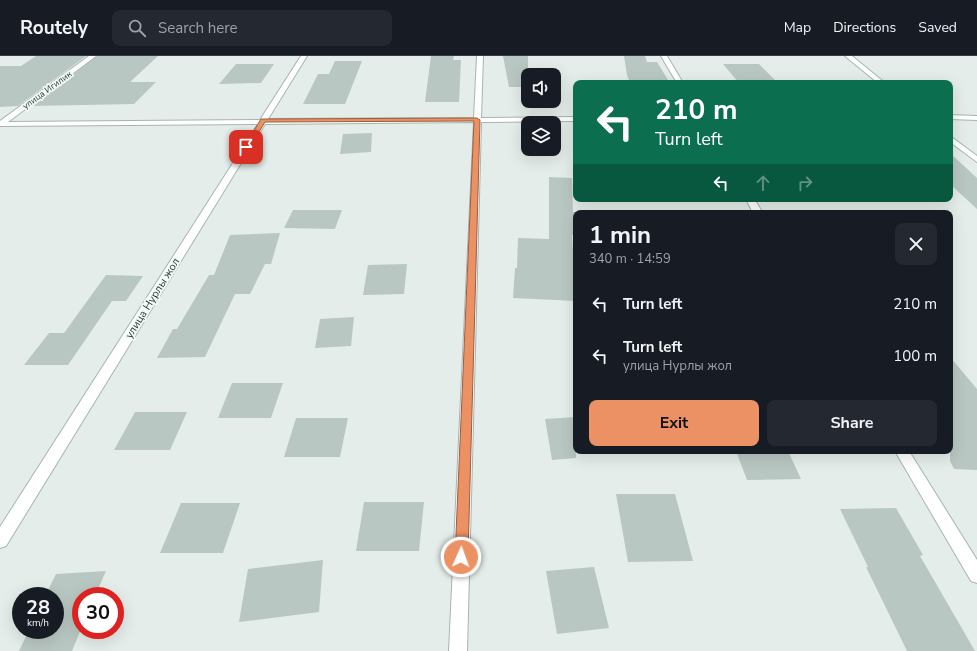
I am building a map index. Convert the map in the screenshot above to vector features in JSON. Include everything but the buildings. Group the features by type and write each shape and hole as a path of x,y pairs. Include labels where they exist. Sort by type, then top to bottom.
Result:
{"street":[{"name":"улица Игилик","path":"0,124 93,56"},
{"name":"улица Нурлы жол","path":"0,541 304,56"},
{"path":"458,651 480,56"},
{"path":"664,56 678,80"},
{"path":"848,56 878,80"},
{"path":"953,117 977,118"},
{"path":"0,124 573,119"},
{"path":"953,140 977,160"},
{"path":"904,454 977,575"}],"route":[{"path":"246,147 263,121 477,120 461,557"}]}
